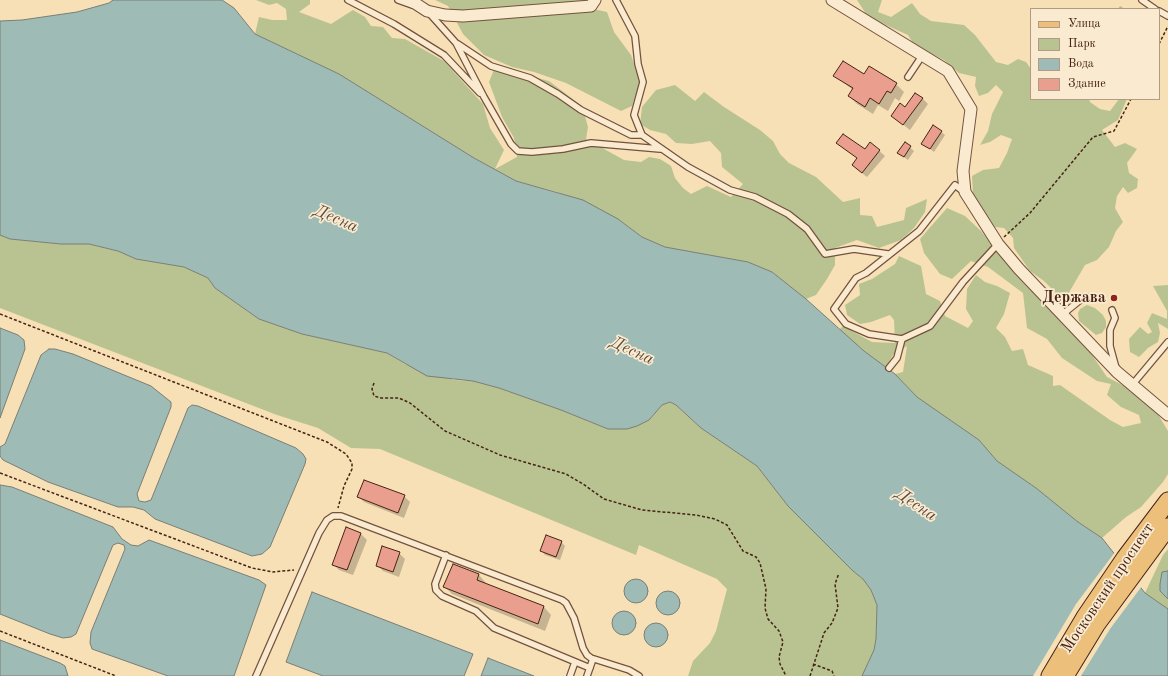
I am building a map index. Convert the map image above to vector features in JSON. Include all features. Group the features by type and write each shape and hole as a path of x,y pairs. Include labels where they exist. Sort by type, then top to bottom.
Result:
{"main road":[{"name":"Московский проспект","path":"1050,676 1085,617 1125,558 1168,501"},
{"name":"Московский проспект","path":"1065,676 1096,624 1168,527"}],"street":[{"path":"410,0 427,10 445,15 463,16 591,6 595,0"},
{"path":"832,0 948,71 971,109 963,171 965,192 998,244 1019,270 1063,314 1117,372 1168,415"}],"lane":[{"path":"348,0 394,24 444,55 484,97"},
{"path":"398,0 427,10 456,43 484,97 511,144 518,151 532,152 562,149 591,143 661,149"},
{"path":"616,0 635,36 638,64 643,82 634,115 642,135 688,167 730,190 754,197 788,214 807,229 825,254 854,249 888,254"},
{"path":"1142,0 1154,8"},
{"path":"456,43 491,66 530,78 558,94 581,110 631,135 642,135"},
{"path":"908,77 922,56"},
{"path":"965,192 955,185 919,231 888,254 866,273 856,278 834,309 846,324 869,334 902,339 930,326 963,282 998,244"},
{"path":"1063,314 1084,297 1101,299"},
{"path":"1112,310 1115,318 1110,330 1110,346 1117,372"},
{"path":"890,368 897,358 902,339"},
{"path":"1132,385 1168,342"},
{"path":"256,676 325,524 333,516 344,516 562,600 566,603 574,618 586,655 593,659 629,670 639,676"},
{"path":"446,555 435,584 436,590 442,596 476,611 494,628 590,668"},
{"path":"587,676 593,659"},
{"path":"570,676 575,662"}],"path":[{"path":"1160,42 1168,26"},
{"path":"998,244 1030,213 1093,137 1114,131 1130,100"},
{"path":"0,314 327,442 346,454 352,463 352,469 344,486 337,516"},
{"path":"374,383 372,389 374,396 381,398 399,398 410,403 444,431 500,455 566,474 604,499 642,510 696,515 715,519 727,525 743,551 756,557 760,563 766,589 765,608 768,619 779,631 783,642 779,657 780,664 786,676"},
{"path":"0,473 252,568 273,572 294,570 301,574"},
{"path":"810,676 824,633 832,623 838,608 835,584 839,573"},
{"path":"0,631 116,676"},
{"path":"813,664 832,671 834,676"}],"green space":[{"path":"256,0 310,0 310,4 299,12 331,24 353,10 365,17 371,26 383,27 392,38 405,39 444,61 483,104 490,128 504,150 495,169 517,157 514,138 502,117 489,82 495,67 549,81 582,106 588,127 586,139 624,160 641,162 649,157 660,159 671,166 675,178 683,188 691,194 707,186 731,197 743,184 722,167 721,153 710,141 692,144 676,143 666,134 650,130 640,124 642,107 656,90 675,85 695,101 704,92 760,130 773,141 780,154 789,163 816,177 843,202 860,198 860,215 872,216 877,227 904,220 906,208 927,199 925,212 914,228 901,240 879,248 857,240 835,248 835,265 816,295 806,299 772,272 748,262 665,247 642,237 618,219 557,192 516,181 474,158 339,74 255,34 259,17 272,20 287,20 286,9 277,3 269,5"},
{"path":"435,0 594,0 593,9 607,12 614,32 631,55 640,82 632,106 621,111 566,83 534,72 512,67 484,55 463,34 448,6"},
{"path":"857,0 882,0 878,12 891,17 912,3 920,14 931,21 964,25 975,35 996,62 1008,65 1018,59 1026,62 1030,68 1030,100 1089,100 1100,109 1110,111 1118,100 1127,100 1118,120 1102,130 1115,147 1125,143 1137,149 1127,163 1129,173 1138,179 1137,188 1128,193 1123,187 1117,196 1115,208 1123,222 1116,231 1109,247 1097,260 1085,265 1064,301 1044,281 1030,271 1014,248 1013,238 1004,228 995,227 973,195 972,176 983,170 999,168 1012,139 1001,135 990,142 980,145 988,131 992,114 1003,92 996,85 988,93 979,96 975,86 976,77 959,73 944,60 914,45 908,35 868,17"},
{"path":"947,208 965,216 981,231 1010,266 1090,352 1107,377 1128,388 1144,400 1159,416 1168,431 1168,474 1141,507 1126,517 1102,538 1078,522 1036,488 997,461 979,440 917,397 895,374 903,372 907,346 893,355 885,368 839,330 843,326 872,342 895,343 894,320 890,315 871,322 860,324 847,315 845,305 860,295 859,284 872,279 895,264 899,256 921,266 926,294 940,301 945,316 968,328 973,321 966,309 967,289 976,275 985,282 1010,293 1004,314 996,328 1005,337 1012,351 1023,349 1028,365 1053,376 1053,386 1060,385 1110,420 1123,427 1141,423 1139,415 1121,407 1107,395 1111,384 1097,381 1062,358 1047,339 1027,328 1023,293 988,267 971,261 952,279 940,274 924,253 920,239"},
{"path":"0,235 10,239 61,244 89,244 118,251 136,259 184,267 208,278 215,288 259,319 302,334 387,353 405,364 454,380 473,381 499,388 561,410 608,429 649,420 662,405 670,402 676,405 701,428 757,466 788,506 853,571 863,579 871,590 877,605 876,639 874,650 862,676 688,676 693,661 710,643 716,631 727,589 717,579 639,545 636,555 380,449 351,448 318,428 277,415 0,308"},
{"path":"1168,285 1168,329 1158,323 1160,333 1158,342 1148,348 1139,357 1130,352 1129,339 1140,327 1148,334 1152,332 1147,323 1152,313 1167,319 1167,311 1153,286"},
{"path":"1087,305 1095,308 1103,315 1106,321 1106,327 1102,333 1096,335 1079,321 1078,313 1080,309"},
{"path":"1168,549 1168,571 1163,573 1160,591 1168,599 1168,609 1145,593 1163,555"}],"water":[{"name":"Десна","path":"113,0 222,0 234,8 255,34 339,74 474,158 516,181 583,200 618,219 642,237 665,247 748,262 772,272 806,299 864,351 895,374 917,397 979,440 997,461 1036,488 1078,522 1102,538 1145,593 1168,609 1168,676 862,676 874,650 876,639 877,605 871,590 863,579 853,571 788,506 757,466 701,428 676,405 670,402 662,405 649,420 637,426 627,429 608,429 561,410 499,388 473,381 427,376 387,353 302,334 259,319 215,288 208,278 184,267 136,259 118,251 89,244 61,244 10,239 0,235 0,21 22,20 77,12 109,3"},
{"path":"0,328 18,335 24,340 25,349 0,418"},
{"path":"49,349 55,349 73,354 151,386 171,402 171,407 137,494 139,501 145,502 151,500 188,408 192,405 198,406 296,448 303,454 306,459 305,464 270,547 262,554 252,556 155,519 144,510 133,507 118,507 48,482 3,460 0,456 0,447 5,444 41,355"},
{"path":"0,485 12,487 113,527 122,539 131,545 138,546 149,540 259,580 266,585 234,676 168,676 92,649 90,643 91,632 125,549 124,545 118,543 113,545 76,634 71,637 63,638 0,614"},
{"path":"1168,571 1168,599 1160,591 1160,584 1162,572"},
{"path":"636,579 645,582 648,591 645,600 636,603 627,600 624,591 627,582"},
{"path":"668,591 677,594 680,603 677,612 668,615 659,612 656,603 659,594"},
{"path":"312,592 473,654 464,676 323,676 286,662"},
{"path":"624,611 633,614 636,623 633,632 624,635 615,632 612,623 615,614"},
{"path":"656,623 665,626 668,635 665,644 656,647 647,644 644,635 647,626"},
{"path":"0,640 60,663 65,666 68,676 0,676"},
{"path":"488,658 534,676 481,676"}],"pier":[{"path":"1115,552 1142,586 1110,629 1081,676 1033,676 1076,604"}],"building":[{"path":"843,61 864,74 869,66 897,83 891,93 887,91 879,104 870,98 865,107 848,96 853,88 833,76"},
{"path":"915,93 923,98 903,125 891,116 900,103 905,107"},
{"path":"933,125 942,131 930,149 921,144"},
{"path":"843,134 865,149 870,142 880,150 862,173 852,165 857,158 836,143"},
{"path":"905,142 911,146 904,157 897,153"},
{"path":"364,480 405,495 398,513 357,497"},
{"path":"346,527 361,533 347,570 332,565"},
{"path":"546,535 562,541 556,557 540,551"},
{"path":"382,546 400,552 393,572 376,566"},
{"path":"453,564 479,574 477,580 544,606 538,624 443,587"}],"place":[{"name":"Держава","path":"1114,298"}]}
